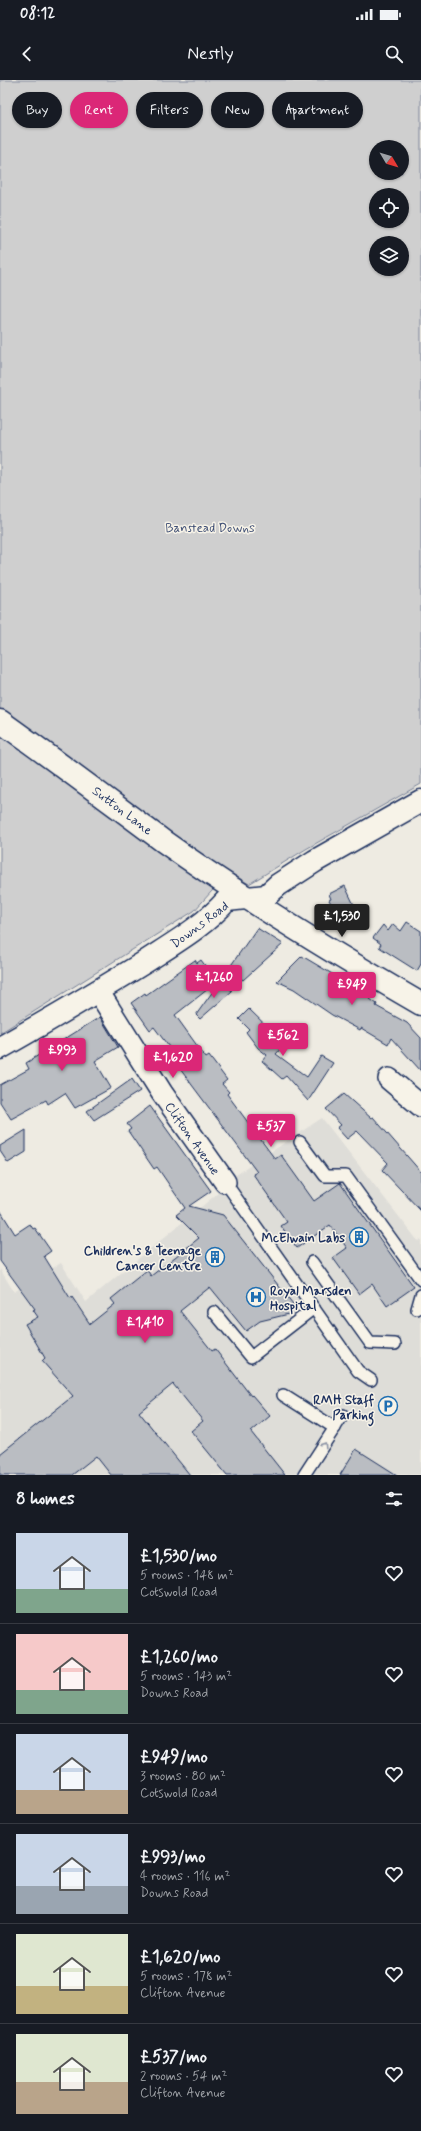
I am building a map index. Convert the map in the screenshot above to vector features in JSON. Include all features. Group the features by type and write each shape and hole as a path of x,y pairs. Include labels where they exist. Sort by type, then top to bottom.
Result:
{"main road":[{"name":"Sutton Lane","path":"0,721 77,775 164,841 309,939 421,1004"},
{"name":"Downs Road","path":"0,1048 98,991 195,930 213,916 227,900 266,896 278,885 315,861 421,801"}],"street":[{"name":"Clifton Avenue","path":"98,991 162,1093 225,1182"},
{"path":"388,1079 421,1106"}],"lane":[{"path":"300,1142 325,1176 346,1176 421,1280"},
{"path":"225,1182 358,1371 371,1380"},
{"path":"312,1262 370,1343 395,1344"},
{"path":"417,1309 421,1295"},
{"path":"214,1312 251,1357 314,1308"},
{"path":"283,1395 335,1428"},
{"path":"304,1475 343,1415"}],"shaded area":[{"name":"Royal Marsden Hospital","path":"322,1118 418,1241 421,1239 421,1475 0,1475 0,1269 14,1292 61,1263 86,1302 218,1193 215,1189"}],"green space":[{"name":"Banstead Downs","path":"0,80 421,80 421,784 306,849 249,884 229,872 194,911 0,1033"}],"building":[{"path":"345,886 355,907 339,917 329,900 331,899 329,894"},
{"path":"407,922 421,931 421,964 417,971 379,947 381,944 373,938 383,925 388,931 393,924 401,931"},
{"path":"257,928 283,944 243,980 227,971"},
{"path":"302,956 371,997 370,999 377,1004 376,1006 407,1023 421,1038 421,1071 391,1038 388,1044 361,1028 360,1030 332,1015 294,989 277,981"},
{"path":"195,960 197,963 201,960 217,982 175,1015 206,1058 209,1056 227,1080 222,1084 229,1092 227,1094 275,1159 281,1155 314,1201 340,1183 414,1287 387,1306 372,1284 359,1294 333,1258 347,1248 330,1225 297,1248 281,1226 287,1222 253,1174 257,1172 177,1065 181,1063 154,1027 150,1030 131,1003 145,993 146,995"},
{"path":"221,980 232,991 200,1019 196,1015"},
{"path":"249,1009 285,1044 276,1054 307,1077 321,1056 333,1063 308,1101 286,1076 282,1079 262,1061 267,1055 258,1048 246,1032 249,1029 239,1019"},
{"path":"100,1017 118,1047 95,1061 111,1088 75,1108 65,1093 48,1104 46,1100 11,1119 0,1102 0,1085 29,1069 26,1063"},
{"path":"132,1079 140,1091 94,1120 87,1111"},
{"path":"344,1094 371,1118 373,1117 421,1172 421,1211 382,1170 388,1163 357,1131 347,1139 337,1128 341,1125 326,1109"},
{"path":"150,1106 211,1191 189,1206 223,1215 293,1304 294,1309 289,1314 260,1321 246,1331 210,1287 180,1311 212,1351 215,1349 251,1396 252,1395 270,1416 251,1432 285,1475 227,1475 191,1431 203,1421 173,1384 139,1412 190,1475 111,1475 96,1456 72,1475 0,1475 0,1454 73,1396 42,1361 45,1358 25,1324 38,1317 33,1310 35,1309 0,1261 0,1210 15,1234 30,1224 33,1229 35,1228 51,1251 44,1256 70,1298 72,1297 90,1324 115,1304 111,1299 147,1270 151,1276 199,1238 176,1215 185,1208 157,1167 154,1169 128,1131 131,1129 127,1124"},
{"path":"26,1130 26,1152 8,1163 0,1151 0,1146"},
{"path":"356,1449 397,1475 340,1475"}],"place":[{"name":"McElwain Labs","path":"359,1237"},
{"name":"Children's & Teenage Cancer Centre","path":"215,1257"},
{"name":"Royal Marsden Hospital","path":"256,1297"},
{"name":"RMH Staff Parking","path":"388,1406"}]}
